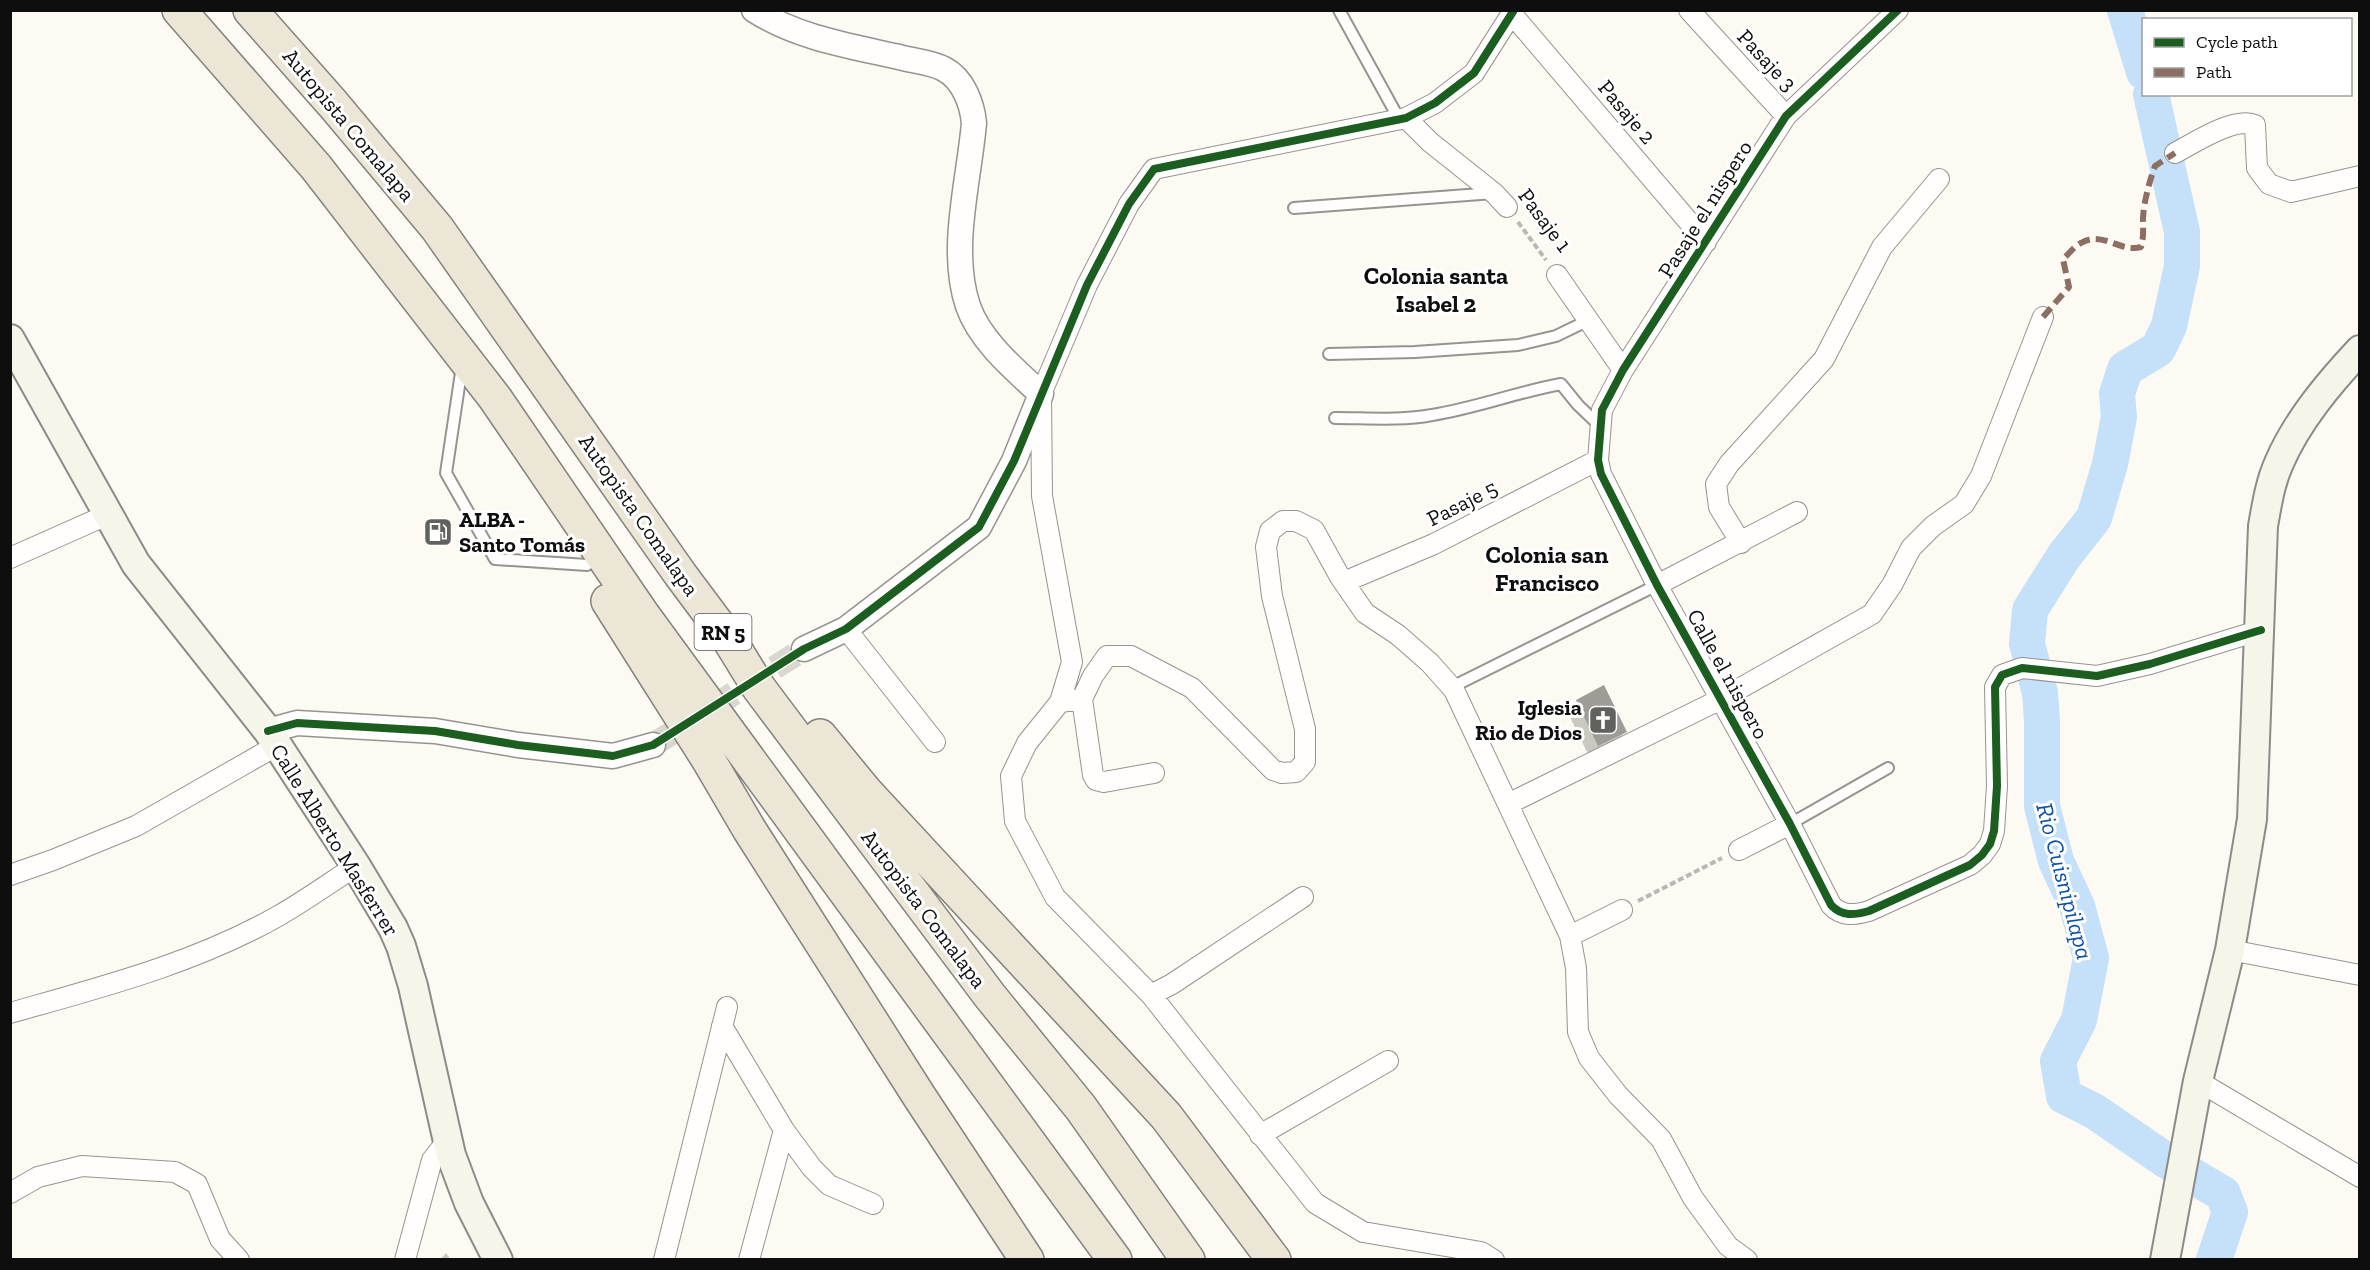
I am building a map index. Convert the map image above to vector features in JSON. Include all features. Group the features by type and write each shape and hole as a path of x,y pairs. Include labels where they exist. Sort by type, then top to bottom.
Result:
{"highway":[{"name":"RN 5","path":"179,10 316,167 495,398 643,615 1115,1260"},
{"name":"Autopista Comalapa","path":"250,10 437,228 730,641 759,688 849,811 990,996 1081,1108 1188,1260"},
{"path":"495,398 587,565 749,829 919,1096 1027,1260"},
{"path":"730,641 775,681 867,792 1166,1116 1274,1260"}],"main road":[{"name":"Calle Alberto Masferrer","path":"10,339 136,564 272,739 356,866 401,946 413,986 447,1141 491,1256"},
{"path":"2165,1260 2198,1081 2230,950 2252,819 2261,630 2263,526 2270,490 2278,464 2290,441 2333,378 2360,350"}],"street":[{"path":"754,10 767,19 807,35 941,68 962,87 971,104 974,123 959,243 962,279 968,308 984,336 1041,394 1042,496 1072,662 1060,702 1027,743 1011,776 1015,821 1055,897 1151,995 1315,1203 1363,1232 1480,1252 1494,1260"},
{"name":"Pasaje 3","path":"1689,10 1786,116"},
{"path":"804,649 846,629 979,526 1014,461 1087,285 1129,204 1154,169 1402,118 1435,103 1474,73 1512,12"},
{"name":"Pasaje 2","path":"1512,12 1706,242"},
{"name":"Pasaje el nispero","path":"1598,460 1602,410 1623,370 1786,116 1889,14"},
{"name":"Pasaje 1","path":"1402,118 1500,200"},
{"path":"2175,153 2218,130 2248,122 2255,125 2257,168 2269,184 2291,192 2360,176"},
{"path":"1741,543 1719,507 1716,484 1729,464 1824,359 1882,247 1939,179"},
{"name":"Pasaje 1","path":"1557,275 1623,370"},
{"path":"1508,804 1721,699 1872,614 1892,585 1911,548 1933,526 1964,504 1981,476 2043,317"},
{"name":"Calle el nispero","path":"1598,460 1600,474 1657,585 1790,824 1831,905 1837,911 1846,914 1869,911 1970,865 1990,844 1996,819 1998,726 1995,687 2002,675 2022,668 2097,676 2150,664 2261,630"},
{"name":"Pasaje 5","path":"1344,582 1434,544 1598,460"},
{"path":"1657,585 1797,512"},
{"path":"10,558 109,514"},
{"path":"1154,773 1104,783 1096,780 1093,775 1082,699 1093,676 1107,656 1131,656 1192,688 1273,770 1282,773 1296,772 1305,762 1305,729 1272,596 1266,547 1270,531 1283,521 1296,521 1314,530 1365,613 1398,635 1452,687 1570,936 1576,968 1578,1032 1589,1058 1617,1095 1661,1139 1693,1198 1728,1246 1747,1260"},
{"path":"846,629 935,742"},
{"path":"1060,702 1082,699"},
{"path":"10,875 136,826 297,723 435,730 518,745 613,756 653,745"},
{"path":"1739,850 1790,824"},
{"path":"10,1013 146,974 225,942 279,915 356,866"},
{"path":"1151,995 1172,984 1303,897"},
{"path":"1570,936 1622,910"},
{"path":"2230,950 2360,975"},
{"path":"664,1260 725,1016 784,1130 812,1168 829,1185 873,1204"},
{"path":"1260,1135 1388,1061"},
{"path":"2198,1081 2360,1177"},
{"path":"749,1260 784,1130"},
{"path":"405,1260 432,1160 447,1141"},
{"path":"10,1193 38,1177 82,1166 175,1172 197,1184 220,1239 239,1260"}],"lane":[{"path":"1339,10 1402,118"},
{"path":"1294,208 1500,200"},
{"path":"1329,354 1415,352 1518,345 1556,336 1588,320"},
{"path":"463,357 446,473 495,559 587,565"},
{"path":"1335,418 1429,416 1487,403 1524,391 1561,384 1578,405 1600,426"},
{"path":"1452,687 1657,585"},
{"path":"1790,824 1888,768"}],"path":[{"path":"1622,910 1739,850"}],"building":[{"name":"Iglesia Rio de Dios","path":"1604,685 1627,732 1598,746 1576,700"}],"waterway":[{"name":"Rio Cuisnipilapa","path":"2125,10 2142,65"},
{"name":"Rio Cuisnipilapa","path":"2151,96 2182,232 2182,266 2169,326 2158,349 2125,369 2117,394 2119,417 2110,464 2094,518 2064,556 2030,610 2027,644 2040,693 2042,806 2056,861 2077,906 2091,958 2079,1020 2058,1061 2064,1096 2094,1111 2164,1159 2223,1194 2230,1212 2214,1260"}],"tunnel":[{"path":"653,745 804,649"}],"marked path":[{"path":"2043,317 2069,287 2063,259 2078,244 2096,239 2126,247 2141,247 2144,205 2155,166 2175,153"}],"cycle path":[{"path":"268,731 297,723 435,731 518,745 613,756 653,745 804,649 846,629 979,527 1014,461 1087,285 1129,204 1154,169 1406,118 1435,103 1474,73 1514,10"},
{"path":"1898,10 1786,116 1623,370 1602,410 1598,460 1601,474 1657,585 1790,824 1831,905 1840,912 1849,914 1869,911 1970,865 1982,855 1990,844 1994,831 1997,786 1995,687 2002,675 2022,668 2097,676 2150,664 2261,630"}],"place":[{"name":"ALBA - Santo Tomás","path":"438,532"},
{"name":"Iglesia Rio de Dios","path":"1603,720"}],"district":[{"name":"Colonia santa Isabel 2","path":"1436,289"},
{"name":"Colonia san Francisco","path":"1547,568"}]}
